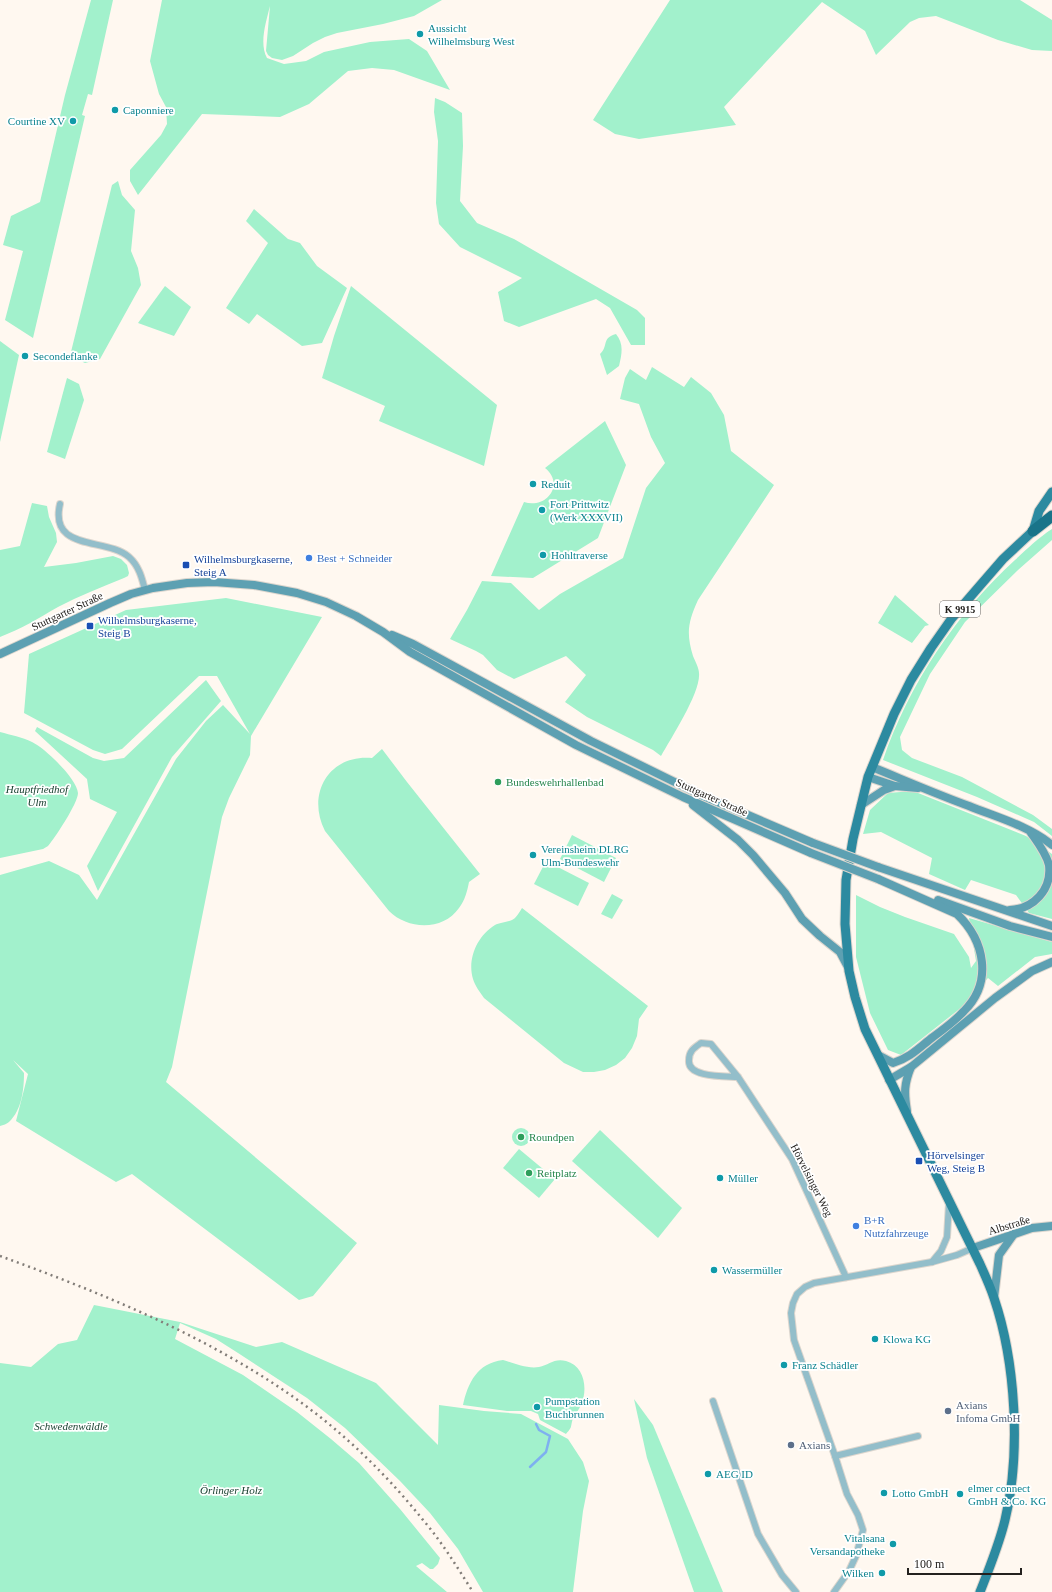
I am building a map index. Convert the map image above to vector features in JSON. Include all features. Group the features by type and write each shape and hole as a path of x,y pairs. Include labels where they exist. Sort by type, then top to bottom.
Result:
{"highway":[{"name":"K 9915","path":"1033,531 1052,516"}],"main road":[{"path":"1033,531 1039,511 1052,492"},
{"name":"K 9915","path":"980,1592 991,1564 1005,1520 1011,1485 1014,1448 1014,1402 1009,1365 994,1298 973,1248 865,1029 855,997 850,970 845,924 846,880 853,839 868,777 894,714 911,680 952,618 1003,559 1033,531"},
{"name":"Stuttgarter Straße","path":"0,654 106,605 145,590 178,584 205,582 244,584 277,588 303,594 326,602 383,632 413,644 591,741 679,784 813,843 878,867 1052,926"},
{"name":"Stuttgarter Straße","path":"383,632 410,652 576,745 683,797 812,853 878,879 1010,926 1052,937"},
{"path":"872,767 1031,832 1052,845"},
{"path":"868,777 895,786 921,788"},
{"path":"861,805 884,790 895,786"},
{"path":"683,797 738,840 753,855 785,893 802,919 840,952 850,970"},
{"path":"1007,910 1020,910 1031,905 1039,898 1047,886 1050,876 1049,865 1045,854 1031,832"},
{"path":"878,879 957,914 967,923 975,936 980,950 983,969 974,999 965,1011 949,1025 904,1060 893,1063 878,1056"},
{"path":"889,1080 911,1067 995,998 1032,971 1052,962"},
{"path":"908,1117 904,1092 906,1079 911,1067"},
{"name":"Albstraße","path":"973,1248 1032,1228 1052,1226"},
{"path":"994,1298 999,1255 1014,1234"}],"street":[{"path":"60,504 58,514 59,521 66,534 78,541 105,546 125,554 137,567 145,590"},
{"name":"Hörvelsinger Weg","path":"738,1078 701,1073 692,1069 688,1063 689,1054 693,1048 700,1043 711,1044 738,1078 792,1159 846,1277"},
{"path":"932,1262 941,1251 947,1238 949,1199"},
{"path":"834,1592 849,1571 856,1556 862,1530 858,1515 847,1494 794,1340 791,1313 793,1303 797,1294 804,1287 814,1283 932,1262 957,1255 973,1248"},
{"path":"713,1401 758,1534 782,1575 796,1592"},
{"path":"835,1456 918,1436"}],"green space":[{"path":"91,0 113,0 92,95 88,94 82,115 85,116 33,338 5,320 23,251 3,245 11,216 40,202 65,95"},
{"path":"162,0 442,0 414,16 325,37 293,56 282,60 272,58 266,51 270,6 263,40 267,58 284,64 306,61 324,52 370,42 409,39 427,51 450,90 394,70 372,68 348,71 309,104 280,117 202,114 138,195 130,181 130,170 161,135 167,124 166,107 159,94 150,61"},
{"path":"670,0 1020,0 1052,20 1052,51 1032,50 998,40 936,16 919,18 910,22 876,55 865,31 822,2 724,107 736,125 639,139 615,134 593,120"},
{"path":"435,98 445,102 462,113 463,146 460,201 477,223 514,239 637,310 645,318 645,345 631,345 610,308 596,299 519,327 504,321 498,292 522,278 460,247 439,224 436,203 438,141 434,112"},
{"path":"118,181 122,195 135,210 131,251 138,268 141,285 100,359 85,363 70,356 112,185"},
{"path":"254,209 288,239 300,243 317,266 347,288 322,343 302,346 257,314 249,324 226,308 268,243 246,221"},
{"path":"165,286 191,307 174,336 138,323"},
{"path":"351,286 497,405 484,466 379,421 385,406 322,378"},
{"path":"616,334 621,345 620,362 619,366 607,375 600,354 603,351 608,338"},
{"path":"0,341 19,355 0,442"},
{"path":"652,367 684,387 691,377 711,393 724,415 731,451 774,485 698,600 690,621 689,641 699,671 698,681 690,703 661,756 653,750 587,717 565,702 586,675 566,656 514,679 497,670 483,655 450,639 482,581 511,583 539,610 560,594 623,558 646,488 665,463 651,437 639,404 620,399 625,378 630,369 646,380"},
{"path":"67,378 79,384 84,400 65,459 47,452"},
{"path":"605,421 626,465 598,538 533,578 491,576 524,502 540,502 551,494 553,481 551,474 545,468"},
{"path":"32,503 47,506 49,517 56,533 57,542 44,567 113,556 121,559 127,565 129,573 128,576 124,578 74,599 23,627 0,637 0,550 20,546"},
{"path":"1052,529 1052,540 1018,570 965,622 930,674 900,737 902,750 912,758 962,777 1033,815 1052,829 1052,836 1034,822 977,797 883,760 906,704 937,652 954,627 993,581 1042,536"},
{"path":"895,595 929,625 925,626 912,643 878,623"},
{"path":"226,598 322,617 251,736 250,755 229,798 222,817 172,1067 166,1082 357,1243 313,1296 299,1300 132,1174 116,1182 16,1121 28,1074 13,1060 24,1073 23,1092 17,1112 8,1123 0,1126 0,875 49,861 79,875 97,900 176,759 206,721 223,705 250,734 217,676 199,676 122,749 105,754 93,750 24,713 29,654 126,610"},
{"path":"206,680 221,701 172,757 98,891 87,866 117,812 90,799 87,779 35,731 37,727 93,758 104,761 124,758"},
{"name":"Hauptfriedhof Ulm","path":"0,732 28,740 38,745 60,764 72,780 78,793 77,798 61,828 48,846 43,849 0,858"},
{"path":"382,749 480,874 469,882 463,902 452,916 435,924 425,925 406,922 389,911 325,831 320,817 318,803 320,791 325,779 333,770 344,763 357,758 372,758"},
{"path":"913,791 1026,836 1052,854 1052,919 1029,913 1016,895 971,880 965,890 929,874 932,858 881,832 863,834 870,810 888,793"},
{"path":"572,835 616,858 604,882 560,859"},
{"path":"546,861 589,883 578,906 534,884"},
{"path":"612,894 623,900 612,919 601,914"},
{"path":"856,895 905,917 954,934 969,957 971,968 976,961 969,918 1052,942 1052,954 1035,957 998,986 988,978 962,1007 901,1055 888,1050 870,1013 856,957"},
{"path":"522,908 648,1006 639,1019 637,1036 632,1048 625,1058 616,1065 605,1070 583,1072 564,1063 484,998 476,987 471,971 471,964 475,949 483,935 495,925 515,918"},
{"name":"Roundpen","path":"521,1128 527,1131 530,1137 527,1143 521,1146 515,1143 512,1137 515,1131"},
{"path":"600,1130 682,1208 658,1238 572,1161"},
{"name":"Reitplatz","path":"519,1149 555,1179 539,1198 503,1168"},
{"path":"94,1305 180,1322 256,1347 282,1342 376,1383 438,1445 439,1405 521,1414 568,1439 583,1462 589,1481 583,1511 573,1592 483,1592 458,1549 430,1513 400,1481 345,1428 307,1398 216,1339 180,1323 175,1339 243,1375 297,1412 359,1463 400,1509 440,1558 438,1564 433,1569 430,1569 422,1563 416,1566 447,1592 0,1592 0,1363 31,1367 58,1344 77,1340"},
{"path":"503,1360 530,1367 539,1367 562,1360 577,1368 583,1379 583,1399 566,1434 540,1420 538,1414 531,1411 507,1411 463,1405 468,1389 475,1375 486,1365"},
{"path":"634,1399 653,1425 723,1592 694,1592 647,1458"}],"waterway":[{"path":"530,1467 546,1452 550,1436 539,1430 536,1424"}],"railway":[{"path":"0,1256 77,1285 154,1318 229,1357 265,1378 299,1401 349,1441 395,1487 437,1537 473,1592"}],"place":[{"name":"Aussicht Wilhelmsburg West","path":"420,34"},
{"name":"Caponniere","path":"115,110"},
{"name":"Courtine XV","path":"73,121"},
{"name":"Secondeflanke","path":"25,356"},
{"name":"Reduit","path":"533,484"},
{"name":"Fort Prittwitz (Werk XXXVII)","path":"542,510"},
{"name":"Hohltraverse","path":"543,555"},
{"name":"Best + Schneider","path":"309,558"},
{"name":"Wilhelmsburgkaserne, Steig A","path":"186,565"},
{"name":"Wilhelmsburgkaserne, Steig B","path":"90,626"},
{"name":"Bundeswehrhallenbad","path":"498,782"},
{"name":"Vereinsheim DLRG Ulm-Bundeswehr","path":"533,855"},
{"name":"Roundpen","path":"521,1137"},
{"name":"Hörvelsinger Weg, Steig B","path":"919,1161"},
{"name":"Reitplatz","path":"529,1173"},
{"name":"Müller","path":"720,1178"},
{"name":"B+R Nutzfahrzeuge","path":"856,1226"},
{"name":"Wassermüller","path":"714,1270"},
{"name":"Klowa KG","path":"875,1339"},
{"name":"Franz Schädler","path":"784,1365"},
{"name":"Pumpstation Buchbrunnen","path":"537,1407"},
{"name":"Axians Infoma GmbH","path":"948,1411"},
{"name":"Axians","path":"791,1445"},
{"name":"AEG ID","path":"708,1474"},
{"name":"Lotto GmbH","path":"884,1493"},
{"name":"elmer connect GmbH & Co. KG","path":"960,1494"},
{"name":"Vitalsana Versandapotheke","path":"893,1544"},
{"name":"Wilken","path":"882,1573"}],"park label":[{"name":"Schwedenwäldle","path":"71,1426"},
{"name":"Örlinger Holz","path":"231,1490"}]}
